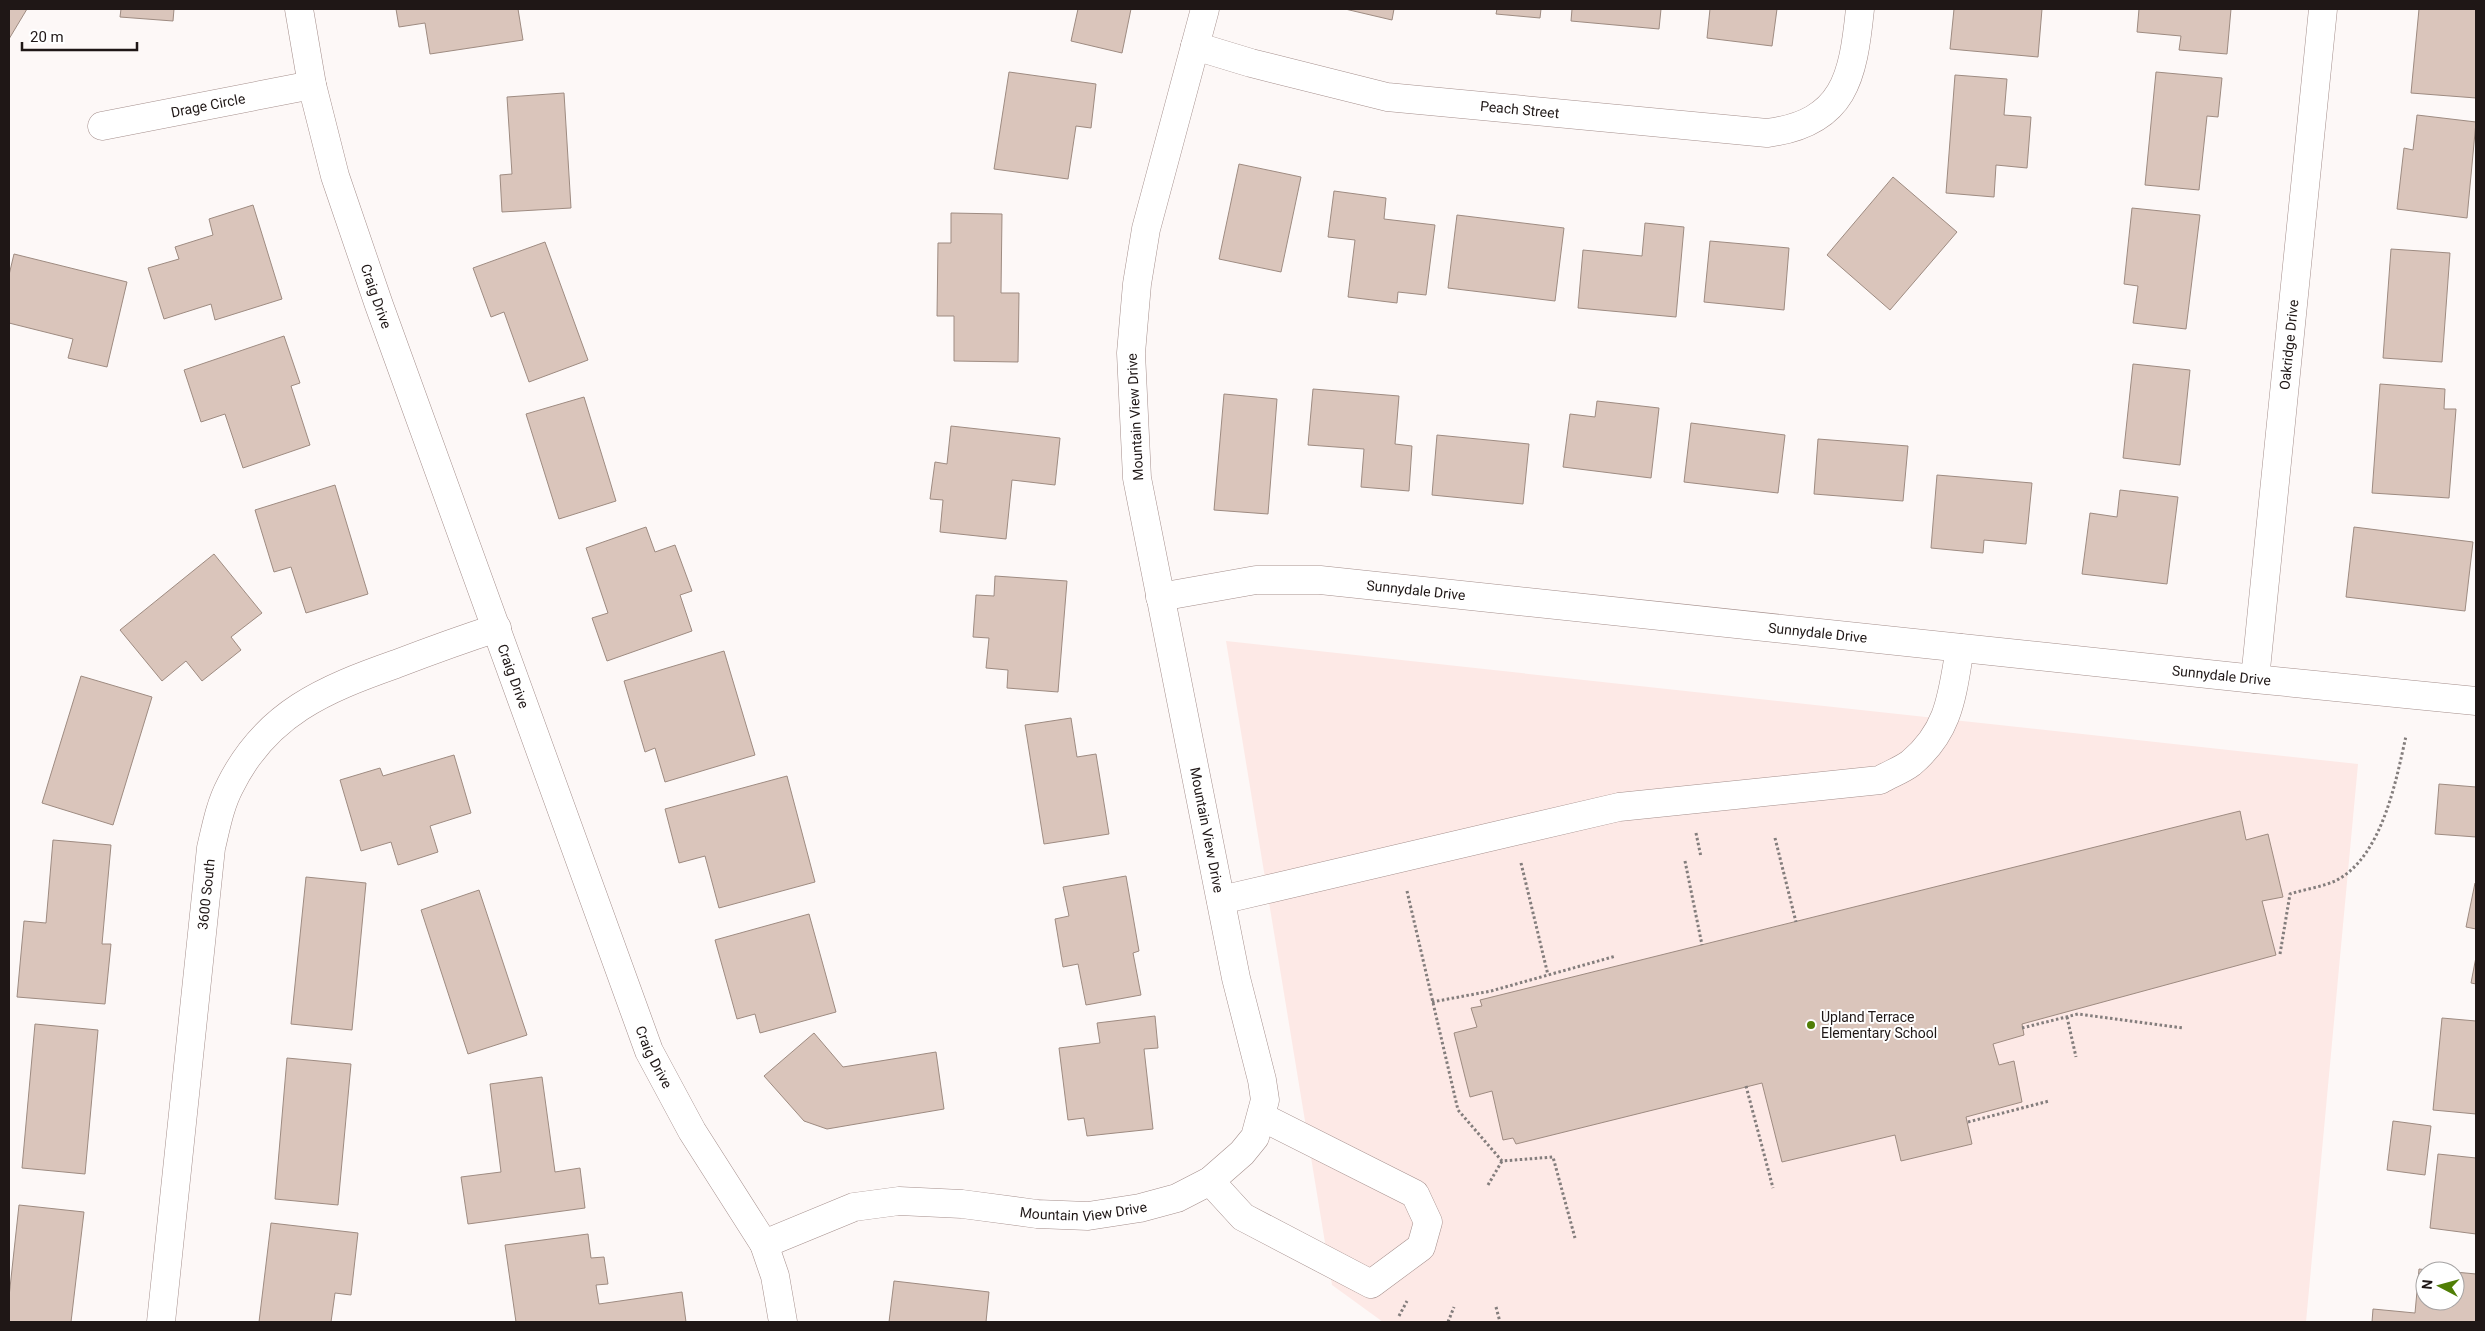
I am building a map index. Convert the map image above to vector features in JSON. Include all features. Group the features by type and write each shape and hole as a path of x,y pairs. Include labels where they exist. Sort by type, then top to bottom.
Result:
{"street":[{"name":"Craig Drive","path":"300,9 312,85 335,176 376,296 649,1051 692,1131 764,1244 775,1276 782,1322"},
{"name":"Mountain View Drive","path":"764,1244 854,1207 890,1202 962,1204 1037,1214 1088,1216 1140,1208 1177,1198 1210,1181 1242,1153 1255,1136 1262,1117 1265,1100 1262,1080 1236,978 1137,478 1131,353 1137,284 1146,229 1205,9"},
{"name":"Peach Street","path":"1196,46 1251,63 1387,97 1767,133 1792,130 1817,118 1839,97 1850,74 1860,9"},
{"name":"Oakridge Drive","path":"2255,679 2323,9"},
{"name":"Drage Circle","path":"102,126 312,85"},
{"name":"Sunnydale Drive","path":"1160,597 1256,580 1320,580 2476,701"},
{"name":"3600 South","path":"161,1322 211,848 218,816 230,786 248,756 270,731 295,708 346,682 497,628"},
{"path":"1221,900 1618,807 1880,780 1910,763 1939,734 1952,697 1960,648"},
{"path":"1210,1181 1243,1217 1371,1284 1421,1247 1428,1222 1415,1194 1262,1117"}],"path":[{"path":"2280,954 2290,894 2337,880 2358,865 2370,846 2393,798 2406,736"},
{"path":"1775,838 1796,922"},
{"path":"1685,861 1702,945"},
{"path":"1529,900 1548,975"},
{"path":"1416,930 1458,1110 1502,1160"},
{"path":"1432,1002 1491,991 1616,956"},
{"path":"2022,1028 2078,1014 2183,1028"},
{"path":"2067,1017 2076,1057"},
{"path":"1746,1086 1773,1188"},
{"path":"1968,1122 2049,1101"},
{"path":"1502,1160 1554,1157 1575,1238"},
{"path":"1488,1185 1502,1160"},
{"path":"1448,1322 1454,1307"},
{"path":"1496,1307 1500,1322"}],"shaded area":[{"name":"Upland Terrace Elementary School","path":"1226,641 2358,764 2306,1322 1383,1322 1332,1285"}],"building":[{"path":"9,9 27,9 9,39"},
{"path":"121,9 174,9 173,21 120,17"},
{"path":"396,9 518,9 523,40 430,54 425,23 399,27"},
{"path":"1078,9 1131,9 1122,53 1071,41"},
{"path":"1345,9 1394,9 1392,20"},
{"path":"1497,9 1541,9 1540,18 1496,14"},
{"path":"1572,9 1661,9 1659,29 1571,21"},
{"path":"1710,9 1777,9 1772,46 1707,38"},
{"path":"1954,9 2042,9 2038,57 1950,49"},
{"path":"2139,9 2231,9 2227,54 2179,50 2181,36 2137,32"},
{"path":"2419,9 2476,9 2476,98 2411,93"},
{"path":"1009,72 1096,84 1091,128 1076,126 1068,179 994,169"},
{"path":"2156,72 2222,78 2218,117 2207,116 2199,190 2145,185"},
{"path":"1955,75 2007,79 2004,115 2031,117 2027,168 1996,165 1994,197 1946,193"},
{"path":"564,93 571,208 502,212 500,175 512,174 507,97"},
{"path":"2417,115 2476,122 2467,218 2397,209 2404,148 2413,150"},
{"path":"1239,164 1301,177 1281,272 1219,259"},
{"path":"1893,177 1957,232 1890,310 1827,255"},
{"path":"1334,191 1386,198 1384,219 1435,225 1426,295 1398,292 1397,303 1348,297 1355,240 1328,237"},
{"path":"253,205 282,299 215,320 211,304 164,319 148,268 179,259 175,247 213,235 209,219"},
{"path":"2132,208 2200,215 2186,329 2133,323 2138,286 2124,284"},
{"path":"951,213 1002,214 1001,293 1019,293 1018,362 954,361 954,316 937,316 938,243 951,243"},
{"path":"1457,215 1564,228 1555,301 1448,288"},
{"path":"1645,223 1684,227 1676,317 1578,308 1583,250 1642,256"},
{"path":"1710,241 1789,248 1784,310 1704,302"},
{"path":"545,242 588,360 529,382 504,312 491,317 473,268"},
{"path":"2391,249 2450,253 2442,362 2383,358"},
{"path":"14,254 127,282 107,367 68,358 73,339 9,323 9,275"},
{"path":"284,336 300,383 291,386 310,445 243,468 225,414 201,422 184,370"},
{"path":"2133,364 2190,370 2180,465 2123,458"},
{"path":"2380,384 2445,389 2444,409 2456,409 2449,498 2372,493"},
{"path":"1313,389 1399,396 1395,444 1412,446 1409,491 1361,487 1364,449 1308,445"},
{"path":"1224,394 1277,399 1268,514 1214,510"},
{"path":"584,397 616,501 559,519 526,414"},
{"path":"1597,401 1659,408 1651,478 1563,467 1570,414 1595,417"},
{"path":"1691,423 1785,435 1778,493 1684,482"},
{"path":"951,426 1060,438 1055,485 1012,480 1006,539 940,532 943,500 930,499 935,462 947,464"},
{"path":"1437,435 1529,444 1523,504 1432,495"},
{"path":"1818,439 1908,446 1903,501 1814,494"},
{"path":"1937,475 2032,483 2026,544 1984,540 1983,553 1931,548"},
{"path":"335,485 368,594 306,613 291,567 274,572 255,510"},
{"path":"2120,490 2178,497 2167,584 2082,574 2090,513 2117,517"},
{"path":"646,527 655,552 675,545 692,591 680,595 692,631 607,661 592,618 608,613 586,548"},
{"path":"2354,527 2473,542 2465,611 2346,597"},
{"path":"214,554 262,613 231,637 241,650 202,681 186,661 162,681 120,630"},
{"path":"995,576 1067,581 1058,692 1007,688 1008,670 986,668 989,638 973,637 976,595 994,596"},
{"path":"724,651 755,755 665,782 655,748 645,752 624,681"},
{"path":"81,676 152,697 113,825 42,803"},
{"path":"1071,718 1077,757 1096,754 1109,834 1044,844 1025,725"},
{"path":"454,755 471,813 430,826 438,852 398,865 391,842 361,851 340,780 380,768 383,776"},
{"path":"787,776 815,882 719,908 705,856 679,863 665,809"},
{"path":"2439,784 2476,787 2476,837 2435,834"},
{"name":"Upland Terrace Elementary School","path":"2240,811 2246,840 2268,834 2283,897 2262,901 2276,955 2022,1024 2024,1035 1993,1044 1999,1065 2014,1061 2022,1102 1966,1117 1972,1144 1901,1161 1895,1135 1782,1162 1762,1083 1516,1144 1513,1138 1503,1140 1492,1091 1470,1097 1454,1033 1477,1027 1471,1008 1482,1006 1480,1000"},
{"path":"53,840 111,845 102,944 111,944 105,1004 17,997 24,921 46,923"},
{"path":"1126,876 1139,951 1133,953 1141,995 1086,1005 1078,964 1063,967 1055,919 1069,916 1063,887"},
{"path":"306,877 366,883 352,1030 291,1024"},
{"path":"2476,883 2476,929 2466,927"},
{"path":"479,890 527,1035 468,1054 421,910"},
{"path":"809,914 836,1012 760,1033 755,1014 737,1019 715,940"},
{"path":"2476,957 2476,984 2471,983"},
{"path":"1155,1016 1158,1048 1144,1049 1153,1129 1087,1136 1084,1118 1068,1120 1059,1048 1100,1043 1097,1023"},
{"path":"2442,1018 2476,1021 2476,1114 2433,1110"},
{"path":"35,1024 98,1030 85,1174 22,1168"},
{"path":"814,1033 843,1067 936,1052 944,1109 827,1129 804,1121 764,1076"},
{"path":"287,1058 351,1064 338,1205 275,1199"},
{"path":"542,1077 555,1172 580,1168 585,1208 468,1224 461,1177 501,1172 490,1084"},
{"path":"2393,1121 2431,1126 2425,1175 2387,1170"},
{"path":"2438,1154 2476,1158 2476,1234 2430,1228"},
{"path":"19,1205 84,1212 71,1322 9,1322 9,1297"},
{"path":"271,1223 358,1233 351,1295 335,1293 331,1322 259,1322"},
{"path":"588,1234 591,1258 604,1257 608,1284 596,1285 599,1304 682,1292 686,1322 516,1322 505,1245"},
{"path":"2465,1273 2476,1274 2476,1322 2372,1322 2373,1309 2415,1313 2415,1311 2465,1311"},
{"path":"894,1281 989,1292 986,1322 889,1322"}],"place":[{"name":"Upland Terrace Elementary School","path":"1811,1025"}]}
